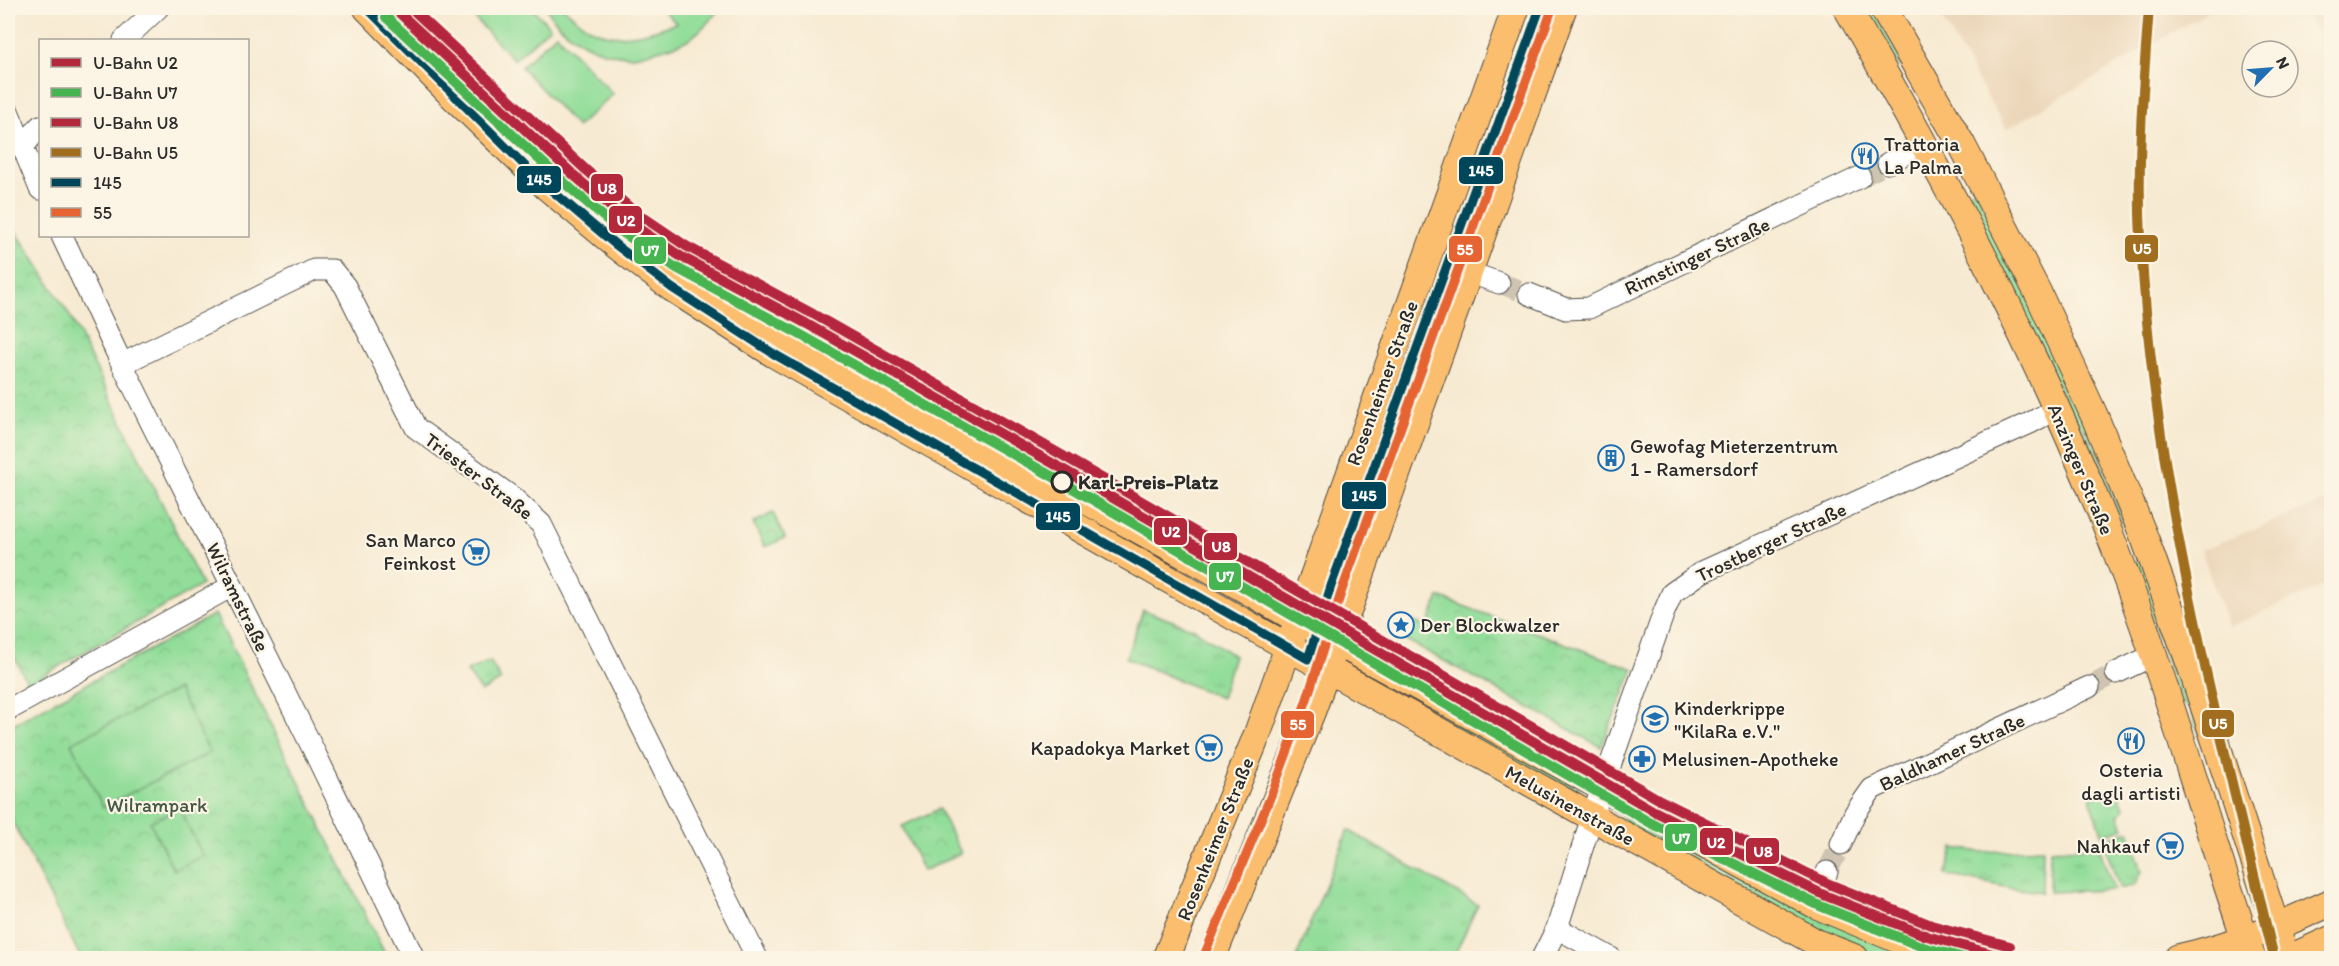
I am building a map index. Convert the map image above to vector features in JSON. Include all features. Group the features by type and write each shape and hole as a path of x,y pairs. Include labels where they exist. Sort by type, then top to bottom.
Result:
{"main road":[{"name":"Melusinenstraße","path":"367,8 537,178 616,245 672,288 774,354 1592,818 1817,943 1856,958"},
{"name":"Melusinenstraße","path":"397,8 482,96 554,164 627,228 684,271 782,333 1203,564 1337,642 1606,776 1814,904 1906,943 1973,958"},
{"name":"Rosenheimer Straße","path":"1166,958 1257,735 1516,8"},
{"path":"1212,958 1337,642 1563,8"},
{"name":"Anzinger Straße","path":"1847,8 1925,143 1986,260 2056,409 2116,549 2154,655 2249,949"},
{"name":"Anzinger Straße","path":"1884,8 1962,145 2038,293 2094,415 2145,539 2193,672 2275,927 2288,958"},
{"path":"2178,958 2210,951 2249,949 2275,927 2331,902"},
{"path":"2288,958 2331,939"}],"street":[{"path":"125,39 158,8"},
{"path":"8,111 39,187"},
{"path":"21,147 39,127"},
{"path":"1888,163 1925,143"},
{"name":"Rimstinger Straße","path":"1529,294 1566,309 1589,308 1860,177"},
{"name":"Wilramstraße","path":"62,237 122,364 414,958"},
{"name":"Triester Straße","path":"122,364 314,270 332,270 345,286 416,428 512,496 541,524 757,958"},
{"path":"1468,272 1499,283"},
{"name":"Trostberger Straße","path":"1542,958 1557,928 1606,776 1672,593 1702,572 2030,423 2056,409"},
{"path":"8,710 232,586"},
{"path":"2116,673 2154,655"},
{"name":"Baldhamer Straße","path":"1841,844 1855,813 1872,789 2089,687"},
{"path":"1814,904 1827,872"},
{"path":"1557,928 1611,958"}],"shaded area":[{"path":"1936,8 2215,8 2006,129"},
{"path":"2303,8 2331,8 2331,58"},
{"path":"2331,499 2331,583 2228,627 2201,550"}],"green space":[{"path":"465,8 532,8 550,27 514,60"},
{"path":"546,8 564,8 593,30 617,36 647,32 676,23 661,8 722,8 686,41 631,56 606,52 582,42 562,27"},
{"path":"1860,8 1873,8 1904,68 1887,57"},
{"path":"556,34 613,94 577,127 521,67"},
{"path":"1975,189 2051,342 2130,527 2125,528 2084,430 2070,412 1964,196"},
{"path":"10,222 69,314 202,585 28,684 8,644 8,223"},
{"path":"773,513 785,538 765,547 753,523"},
{"path":"2141,557 2210,753 2204,751 2191,710 2181,702 2132,564"},
{"path":"1439,597 1634,669 1601,747 1395,634 1402,617 1427,627"},
{"path":"1143,610 1194,629 1234,656 1221,698 1126,658"},
{"name":"Wilrampark","path":"215,614 387,958 81,958 11,819 8,820 8,727"},
{"path":"490,661 501,680 481,692 467,671"},
{"path":"1383,684 1493,745 1508,746 1579,789 1574,795 1381,688"},
{"path":"178,689 210,753 103,807 71,743"},
{"path":"2117,788 2124,808 2119,815 2124,828 2103,835 2090,798"},
{"path":"179,808 203,856 174,870 150,822"},
{"path":"939,809 961,853 923,871 902,826"},
{"path":"1630,813 1931,958 1888,958 1865,952 1808,925 1623,823 1623,816"},
{"path":"1348,830 1478,905 1453,958 1296,958"},
{"path":"2129,831 2142,871 2136,884 2120,889 2103,840"},
{"path":"2099,847 2114,890 2049,892 2050,850"},
{"path":"1953,848 1981,852 2043,849 2042,892 1946,875"}],"tunnel":[{"path":"1860,177 1888,163"},
{"path":"1499,283 1529,294"},
{"path":"2089,687 2116,673"},
{"path":"1827,872 1841,844"}],"metro line":[{"name":"U2","path":"394,8 577,178 627,221 680,256 807,324 1054,464 1654,811 1824,895 1927,936 2007,958"},
{"name":"U8","path":"411,8 585,169 634,211 686,246 813,314 1060,454 1660,800 1829,884 1931,925 2010,946"},
{"name":"U5","path":"2149,8 2141,124 2140,211 2148,331 2159,422 2191,602 2210,691 2274,958"},
{"name":"U7","path":"386,17 569,187 619,230 673,266 1048,474 1649,822 1820,906 1923,947 1964,958"}],"transit line":[{"name":"145","path":"367,8 537,178 616,245 672,288 774,354 1308,659"},
{"name":"145","path":"1308,659 1331,586 1540,8"},
{"name":"55","path":"1203,958 1272,793 1306,702 1342,590 1551,12"}],"place":[{"name":"Trattoria La Palma","path":"1865,156"},
{"name":"Gewofag Mieterzentrum 1 - Ramersdorf","path":"1611,458"},
{"name":"Karl-Preis-Platz","path":"1062,482"},
{"name":"San Marco Feinkost","path":"476,552"},
{"name":"Der Blockwalzer","path":"1401,625"},
{"name":"Kinderkrippe \"KilaRa e.V.\"","path":"1655,719"},
{"name":"Osteria dagli artisti","path":"2131,741"},
{"name":"Kapadokya Market","path":"1209,748"},
{"name":"Melusinen-Apotheke","path":"1642,759"},
{"name":"Nahkauf","path":"2170,846"}]}
